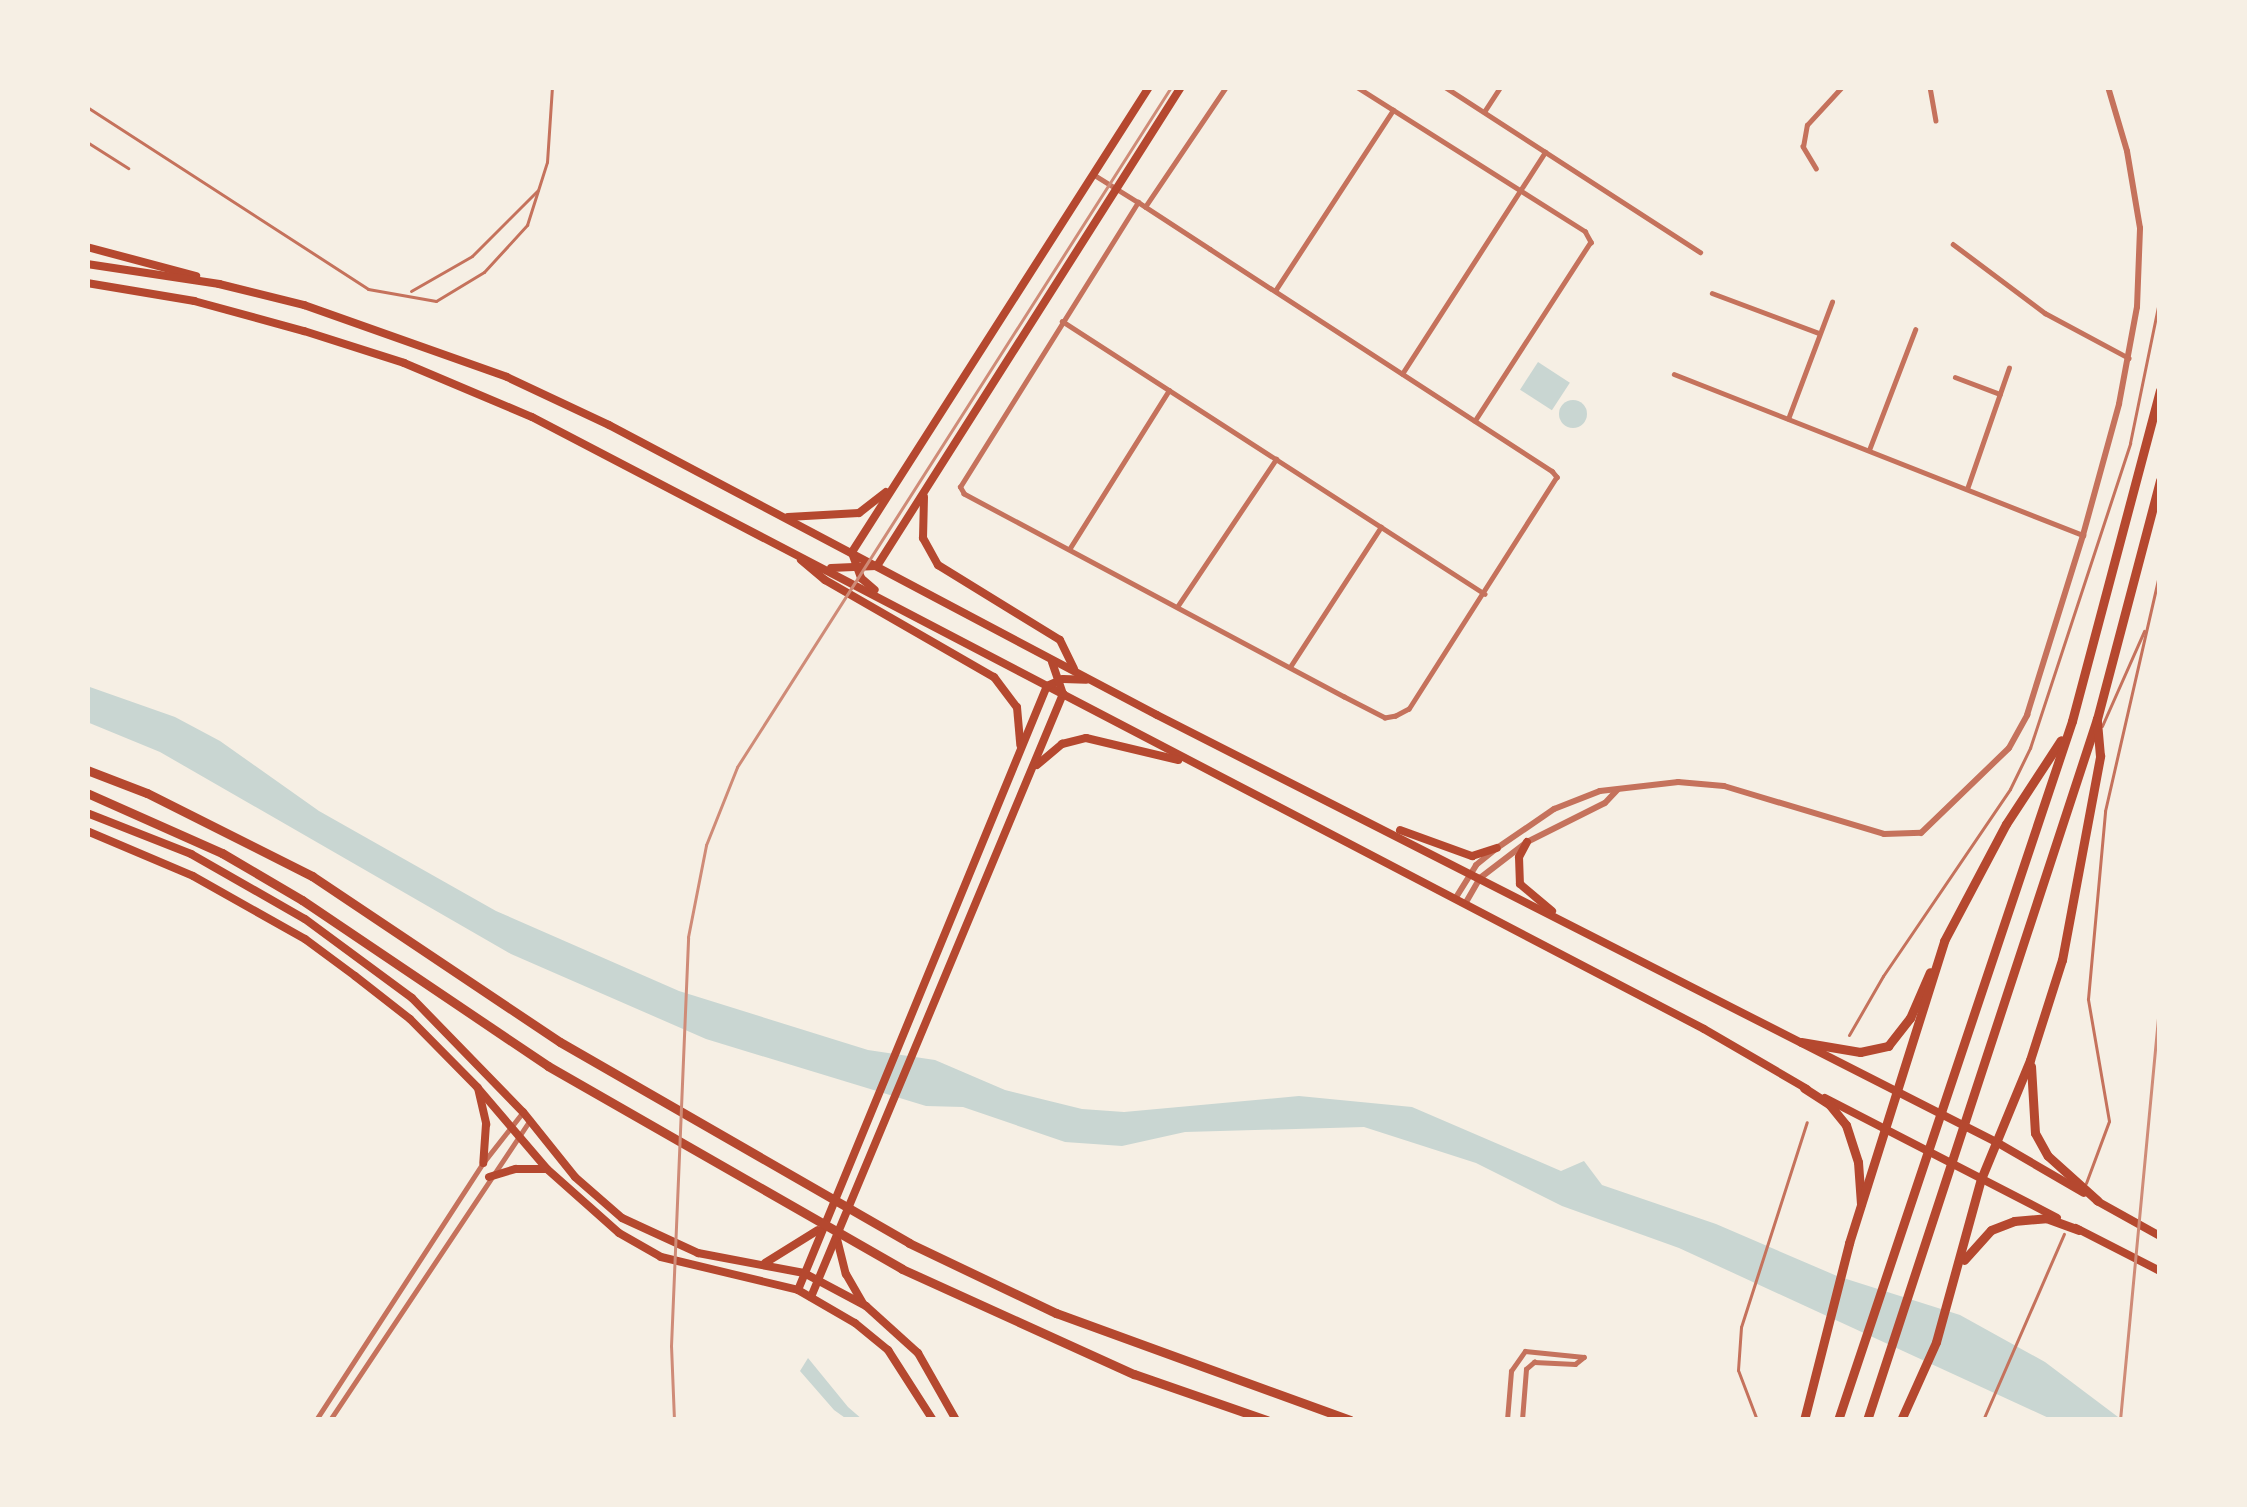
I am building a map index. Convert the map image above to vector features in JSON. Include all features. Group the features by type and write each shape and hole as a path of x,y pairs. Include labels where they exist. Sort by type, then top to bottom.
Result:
{"highway":[{"path":"1838,1420 2072,721 2160,390"},
{"path":"1867,1420 1913,1268 2099,724 2160,480"},
{"path":"1801,1042 1860,1052 1888,1046 1910,1018 1944,941 2006,824 2072,721"},
{"path":"1901,1420 1916,1395 1952,1290 1982,1179 2030,1060 2074,914 2099,724"},
{"path":"87,770 147,794 312,876 560,1042 909,1243 1056,1313 1350,1420"},
{"path":"87,793 222,853 302,900 548,1066 902,1269 1134,1374 1267,1420"},
{"path":"1804,1420 1944,941"},
{"path":"2030,1060 2035,1132 2048,1156 2098,1201"},
{"path":"1804,1088 1829,1104 1852,1138 1862,1209"},
{"path":"1959,1267 1991,1230 2014,1221 2046,1218 2079,1230"}],"main road":[{"path":"888,602 856,570 852,552 1149,87"},
{"path":"822,567 856,570 877,566 1181,87"},
{"path":"87,248 154,261 368,325 507,377 1998,1142 2158,1234"},
{"path":"87,264 219,284"},
{"path":"87,284 194,301 404,364 575,437 1705,1029 1804,1088 2160,1271"},
{"path":"786,517 859,513 895,483"},
{"path":"928,486 920,509 923,538 938,566 1060,640 1074,671"},
{"path":"794,552 825,580 994,677 1017,706 1020,752"},
{"path":"811,1297 1063,694 1063,680 1048,656"},
{"path":"798,1290 1047,686 1063,680 1092,681"},
{"path":"1030,773 1061,744 1086,738 1192,763"},
{"path":"87,812 190,854 305,919 412,998 527,1116 575,1177 622,1218 685,1248 804,1273 866,1306 918,1353 956,1420"},
{"path":"1370,819 1472,856 1497,848"},
{"path":"87,831 193,876 305,939 410,1019 590,1212 661,1257 811,1297 888,1350 933,1420"},
{"path":"1527,842 1519,857 1520,884 1577,929"},
{"path":"477,1087 486,1124 483,1163"},
{"path":"489,1177 516,1169 547,1169"},
{"path":"764,1264 821,1228"},
{"path":"836,1238 846,1274 866,1306"}],"street":[{"path":"1091,172 1141,205 1275,291 1474,421 1552,471 1555,487 1409,709 1385,718 964,494 960,487 1062,321 1141,205 1226,87"},
{"path":"1357,87 1585,231 1591,242 1474,421"},
{"path":"1445,87 1700,252"},
{"path":"1484,112 1500,87"},
{"path":"1816,170 1803,147 1807,125 1843,87"},
{"path":"1930,87 1936,120"},
{"path":"1455,899 1497,848 1554,809 1600,791 1678,782 1724,786 1884,834 1921,833 2019,735 2083,535 2138,307 2140,228 2127,151 2108,87"},
{"path":"1275,291 1393,110"},
{"path":"1402,374 1545,152"},
{"path":"1953,244 2045,314 2129,358"},
{"path":"1712,293 1820,334"},
{"path":"1788,419 1832,302"},
{"path":"1062,321 1485,593"},
{"path":"1869,451 1915,330"},
{"path":"1967,489 2009,368"},
{"path":"1674,374 2083,535"},
{"path":"1955,377 2000,394"},
{"path":"1068,550 1169,390"},
{"path":"1177,607 1276,459"},
{"path":"1290,667 1381,527"},
{"path":"1465,904 1475,876 1527,842 1605,803 1617,790"},
{"path":"316,1420 483,1163 527,1116"},
{"path":"330,1420 489,1177 515,1129"},
{"path":"1507,1420 1511,1371 1526,1351 1584,1357 1575,1364 1534,1362 1526,1369 1522,1420"}],"lane":[{"path":"87,107 368,289 436,301 484,272 526,225 548,149 552,87"},
{"path":"87,142 128,168"},
{"path":"408,294 472,256 539,189"},
{"path":"1849,1035 1883,976 2010,789 2030,748 2130,443 2160,297"},
{"path":"2086,1183 2109,1120 2088,999 2105,811 2160,571"},
{"path":"2099,724 2147,624"},
{"path":"1757,1420 1738,1370 1741,1327 1807,1122"},
{"path":"1983,1420 2064,1234"}],"shaded area":[{"path":"1538,362 1570,383 1552,410 1520,390"},
{"path":"1573,400 1583,404 1587,414 1583,424 1573,428 1563,424 1559,414 1563,404"},
{"path":"87,686 175,717 220,741 319,811 496,911 679,991 868,1050 935,1060 1005,1090 1082,1109 1124,1112 1299,1096 1412,1107 1561,1171 1584,1161 1602,1185 1716,1224 1837,1276 1960,1315 2045,1362 2122,1420 2053,1420 1679,1248 1562,1206 1476,1163 1364,1127 1185,1132 1122,1146 1065,1142 963,1107 926,1106 706,1039 511,954 160,752 87,722"},
{"path":"808,1358 863,1420 848,1420 834,1410 800,1371"}],"tram line":[{"path":"674,1420 671,1346 688,937 706,845 737,767 1171,87"}],"railway":[{"path":"2120,1420 2160,995"}]}
